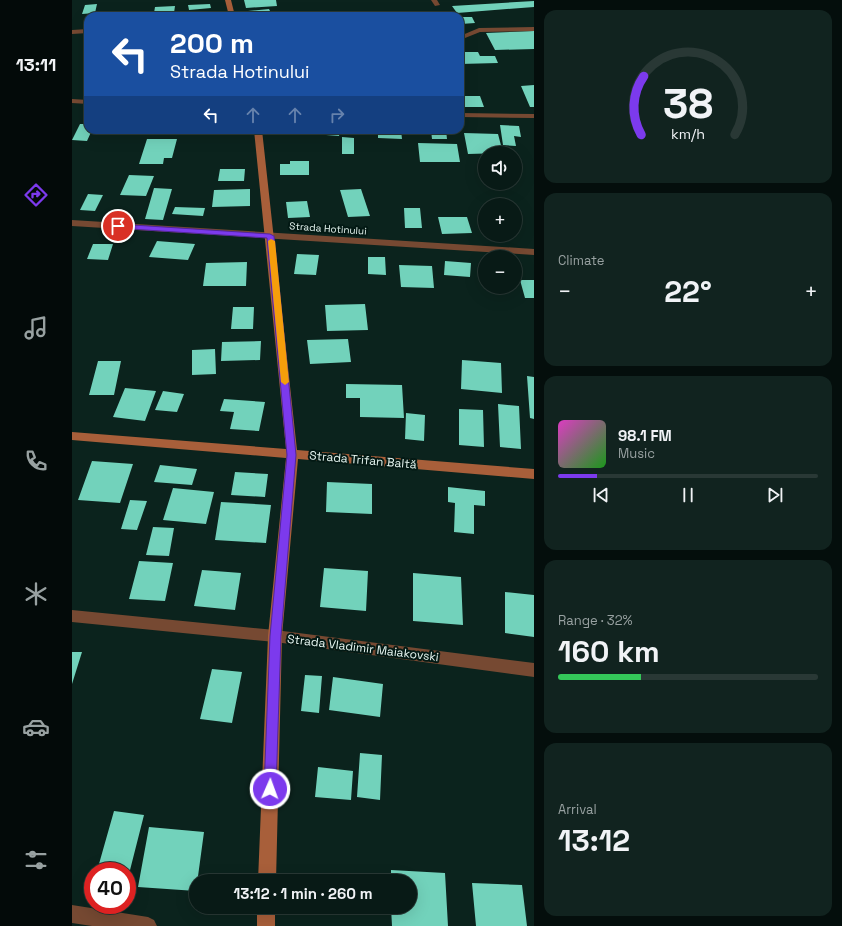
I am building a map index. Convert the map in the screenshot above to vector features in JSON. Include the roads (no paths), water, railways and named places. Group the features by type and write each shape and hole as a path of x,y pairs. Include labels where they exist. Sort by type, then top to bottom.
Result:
{"street":[{"path":"228,0 231,12"},
{"path":"72,101 84,102"},
{"path":"464,115 534,116"},
{"path":"258,134 292,455 275,636 267,874"},
{"name":"Strada Hotinului","path":"72,223 534,252"},
{"name":"Strada Trifan Baltă","path":"72,436 534,474"},
{"name":"Strada Vladimir Maiakovski","path":"72,616 275,636 534,670"},
{"path":"72,914 148,926"},
{"path":"266,914 266,926"}],"lane":[{"path":"464,36 479,30 534,29"},
{"path":"72,32 84,31"}]}
